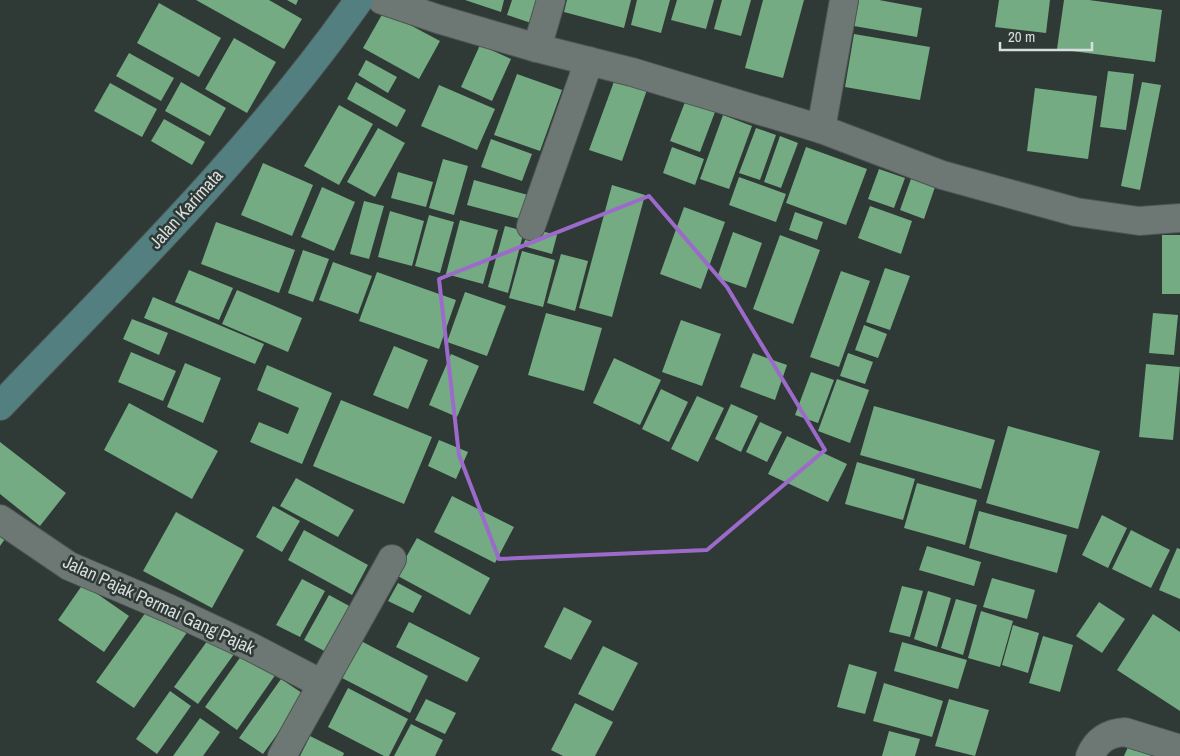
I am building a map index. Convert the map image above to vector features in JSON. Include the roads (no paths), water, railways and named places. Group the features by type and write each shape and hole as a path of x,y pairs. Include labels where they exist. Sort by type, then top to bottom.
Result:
{"main road":[{"name":"Jalan Karimata","path":"0,406 177,221 268,118 329,43 359,0"}],"street":[{"path":"382,0 438,19 537,48 632,72 821,129 942,175 1076,212 1139,221 1180,218"},
{"path":"537,48 551,0"},
{"path":"821,129 844,0"},
{"path":"531,226 589,61"},
{"name":"Jalan Pajak Permai Gang Pajak","path":"0,519 69,566 170,609 251,647 322,684"},
{"path":"282,756 392,559"},
{"path":"1090,756 1095,746 1103,738 1117,732 1125,732 1180,749"}]}
